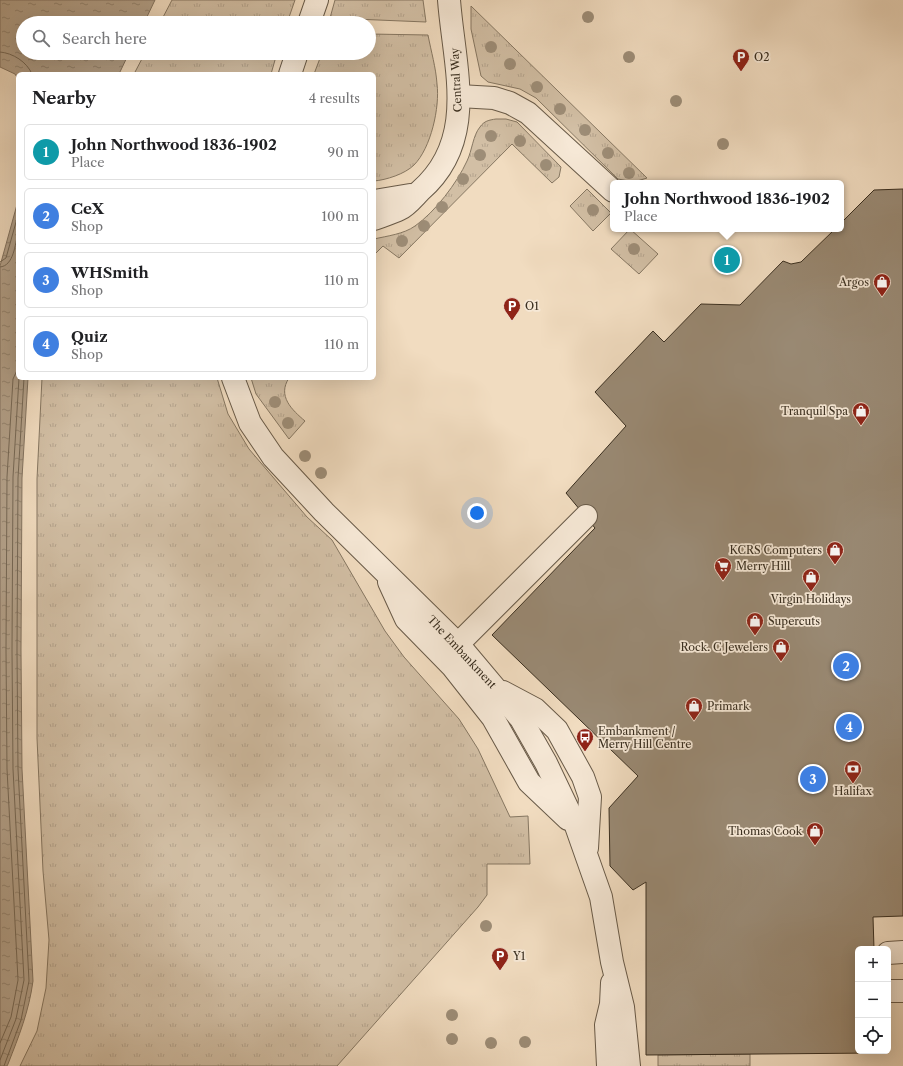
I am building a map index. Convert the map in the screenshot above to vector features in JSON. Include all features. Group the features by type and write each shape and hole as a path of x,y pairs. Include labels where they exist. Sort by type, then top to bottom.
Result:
{"street":[{"path":"311,16 317,0"},
{"name":"Central Way","path":"376,218 401,209 431,182 446,161 455,138 459,112 459,96 449,0"},
{"path":"291,72 295,60"},
{"path":"459,96 494,98 510,103 528,113 610,188"},
{"path":"376,201 417,194"},
{"name":"The Embankment","path":"234,381 250,423 273,457 324,512 458,644 496,688 520,719 546,763 576,826 601,897 612,962 624,1007 630,1066"},
{"path":"458,644 586,516"},
{"path":"383,570 406,620 452,666 493,718 529,782 576,826"},
{"path":"496,688 535,709 557,730 583,777 590,797 587,854"},
{"path":"891,953 903,952"},
{"name":"The Embankment","path":"608,1066 606,1025 611,1004 612,962"},
{"path":"891,991 903,991"}],"green space":[{"path":"172,0 295,0 289,16 164,16"},
{"path":"335,0 423,0 426,22 376,20 376,16 331,16"},
{"path":"471,6 647,178 640,180 618,179 536,98 520,89 488,82 481,76 471,29"},
{"path":"376,34 428,35 436,72 438,93 436,115 430,138 420,158 414,165 401,174 376,181 376,72 315,72 319,60 376,60"},
{"path":"141,60 275,60 272,72 135,72"},
{"path":"506,119 517,122 561,167 559,177 552,183 512,144 399,258 383,246 376,253 376,239 411,229 423,220 438,205 463,170 478,130 485,122 489,120"},
{"path":"587,189 610,212 610,214 593,231 570,206"},
{"path":"627,232 633,232 658,254 639,274 611,249"},
{"path":"42,380 218,380 228,414 249,449 307,517 332,540 385,631 404,657 459,719 478,749 510,817 528,816 530,864 487,864 487,895 337,1066 20,1066 37,1031 46,988 49,940 43,871 37,738 37,479"},
{"path":"252,380 288,380 285,397 295,412 305,421 289,439 256,394"},
{"path":"750,1054 750,1066 658,1066 658,1055"}],"water":[{"path":"0,0 155,0 147,16 16,16 16,60 126,60 120,72 16,72 16,76 0,67"},
{"path":"16,208 16,380 28,380 22,478 22,769 33,981 20,1033 7,1066 0,1066 0,266"}],"building":[{"name":"Merry Hill","path":"903,189 903,916 873,917 874,946 855,946 855,1053 646,1055 646,882 633,890 610,866 609,808 638,776 492,635 595,528 566,493 626,426 595,392 653,331 664,342 701,304 740,305 783,261 791,264 801,262 832,232 844,232 844,220 874,190"}],"place":[{"name":"O2","path":"741,72"},
{"name":"John Northwood 1836-1902","path":"727,260"},
{"name":"Argos","path":"882,297"},
{"name":"O1","path":"512,321"},
{"name":"Tranquil Spa","path":"861,426"},
{"name":"KCRS Computers","path":"835,565"},
{"name":"Merry Hill","path":"723,581"},
{"name":"Virgin Holidays","path":"811,592"},
{"name":"Supercuts","path":"755,636"},
{"name":"Rock. C Jewelers","path":"781,662"},
{"name":"CeX","path":"846,666"},
{"name":"Primark","path":"694,721"},
{"name":"Quiz","path":"849,727"},
{"name":"Embankment / Merry Hill Centre","path":"585,752"},
{"name":"WHSmith","path":"813,779"},
{"name":"Halifax","path":"853,784"},
{"name":"Thomas Cook","path":"815,846"},
{"name":"Y1","path":"500,971"}]}
